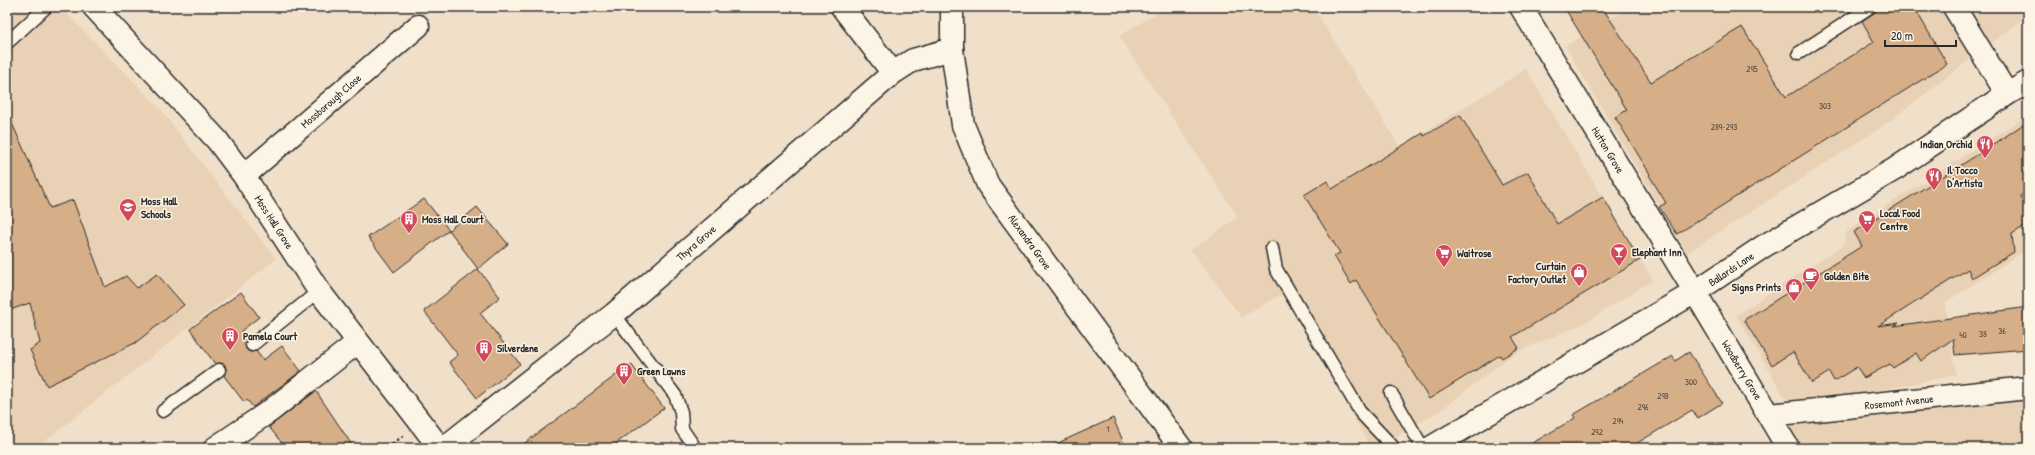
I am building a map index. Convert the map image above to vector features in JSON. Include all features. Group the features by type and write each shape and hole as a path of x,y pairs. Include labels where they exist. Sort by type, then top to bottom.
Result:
{"street":[{"name":"Moss Hall Grove","path":"94,7 217,140 244,176 319,291 440,448"},
{"path":"842,7 894,73"},
{"name":"Alexandra Grove","path":"952,7 952,48 963,125 988,185 1181,448"},
{"name":"Hutton Grove","path":"1521,7 1695,292"},
{"path":"1954,7 2007,94"},
{"name":"Mossborough Close","path":"244,176 418,26"},
{"name":"Thyra Grove","path":"444,448 614,314 894,73 913,60 952,48"},
{"name":"Ballards Lane","path":"1430,448 1695,292 1784,234 1895,169 2007,94 2028,82"},
{"name":"Woodberry Grove","path":"1695,292 1788,448"},
{"path":"215,448 270,411 358,342"},
{"name":"Rosemont Avenue","path":"1769,415 2028,388"}],"lane":[{"path":"7,43 46,7"},
{"path":"1799,53 1870,7"},
{"path":"1272,248 1276,269 1361,413 1394,448"},
{"path":"252,345 319,291"},
{"path":"614,314 675,395 681,412 680,421 682,429 695,448"},
{"path":"163,411 219,370"},
{"path":"1391,393 1423,448"}],"shaded area":[{"name":"Moss Hall Schools","path":"7,7 60,7 157,105 276,259 36,448 7,448"},
{"path":"1167,7 1313,7 1400,147 1526,69 1653,280 1583,324 1524,349 1505,360 1444,408 1378,448 1371,448 1283,294 1241,317 1191,250 1238,217 1119,36"},
{"path":"1631,7 2028,7 2028,15 1882,127 1687,253 1565,46"},
{"path":"2028,115 2028,249 1945,303 1956,375 1791,408 1736,315 1843,245 1847,231"},
{"path":"2028,399 2028,448 1788,448 1770,417 1958,408"}],"building":[{"path":"1564,7 1602,7 1651,82 1742,27 1786,97 1874,42 1862,21 1874,13 1877,7 1914,7 1947,64 1677,234 1659,207 1666,203 1615,117 1627,110"},
{"path":"7,112 50,208 73,200 105,287 126,276 137,288 157,274 184,305 135,343 47,386 30,350 40,343 30,303 7,311"},
{"name":"Waitrose","path":"1460,115 1502,185 1528,172 1557,224 1603,197 1640,260 1512,337 1519,348 1502,358 1500,355 1429,399 1356,280 1351,284 1334,256 1340,253 1304,195 1327,181 1332,189 1423,133 1424,136"},
{"path":"2028,121 2028,191 2020,196 2028,208 2028,224 2012,234 2014,252 1972,278 1968,269 1878,326 1899,323 1894,326 2028,307 2028,349 1955,355 1953,339 1921,361 1916,353 1893,368 1890,364 1864,378 1857,367 1834,381 1829,372 1812,383 1793,352 1772,365 1744,320 1862,246 1854,232 1990,147"},
{"name":"Moss Hall Court","path":"424,199 449,230 394,272 368,237"},
{"name":"Moss Hall Court","path":"477,207 508,244 478,269 449,230"},
{"path":"478,269 500,297 480,313 520,364 477,398 449,362 458,355 424,311"},
{"name":"Pamela Court","path":"241,292 259,317 241,331 247,339 245,343 246,349 250,352 256,351 263,360 282,346 301,371 253,407 247,400 244,402 224,376 226,370 225,365 222,363 215,364 190,329"},
{"path":"1689,352 1722,403 1698,418 1692,410 1629,448 1524,448 1575,418 1573,415 1673,356 1675,361"},
{"name":"Green Lawns","path":"631,364 664,408 610,448 518,448"},
{"path":"316,391 354,448 286,448 269,427"},
{"path":"1113,418 1126,448 1047,448 1100,424"}],"place":[{"name":"Indian Orchid","path":"1985,159"},
{"name":"Il Tocco D'Artista","path":"1934,191"},
{"name":"Moss Hall Schools","path":"128,222"},
{"name":"Moss Hall Court","path":"409,234"},
{"name":"Local Food Centre","path":"1867,234"},
{"name":"Elephant Inn","path":"1619,267"},
{"name":"Waitrose","path":"1444,268"},
{"name":"Curtain Factory Outlet","path":"1579,287"},
{"name":"Golden Bite","path":"1811,291"},
{"name":"Signs Prints","path":"1794,302"},
{"name":"Pamela Court","path":"230,351"},
{"name":"Silverdene","path":"484,363"},
{"name":"Green Lawns","path":"624,386"}]}
